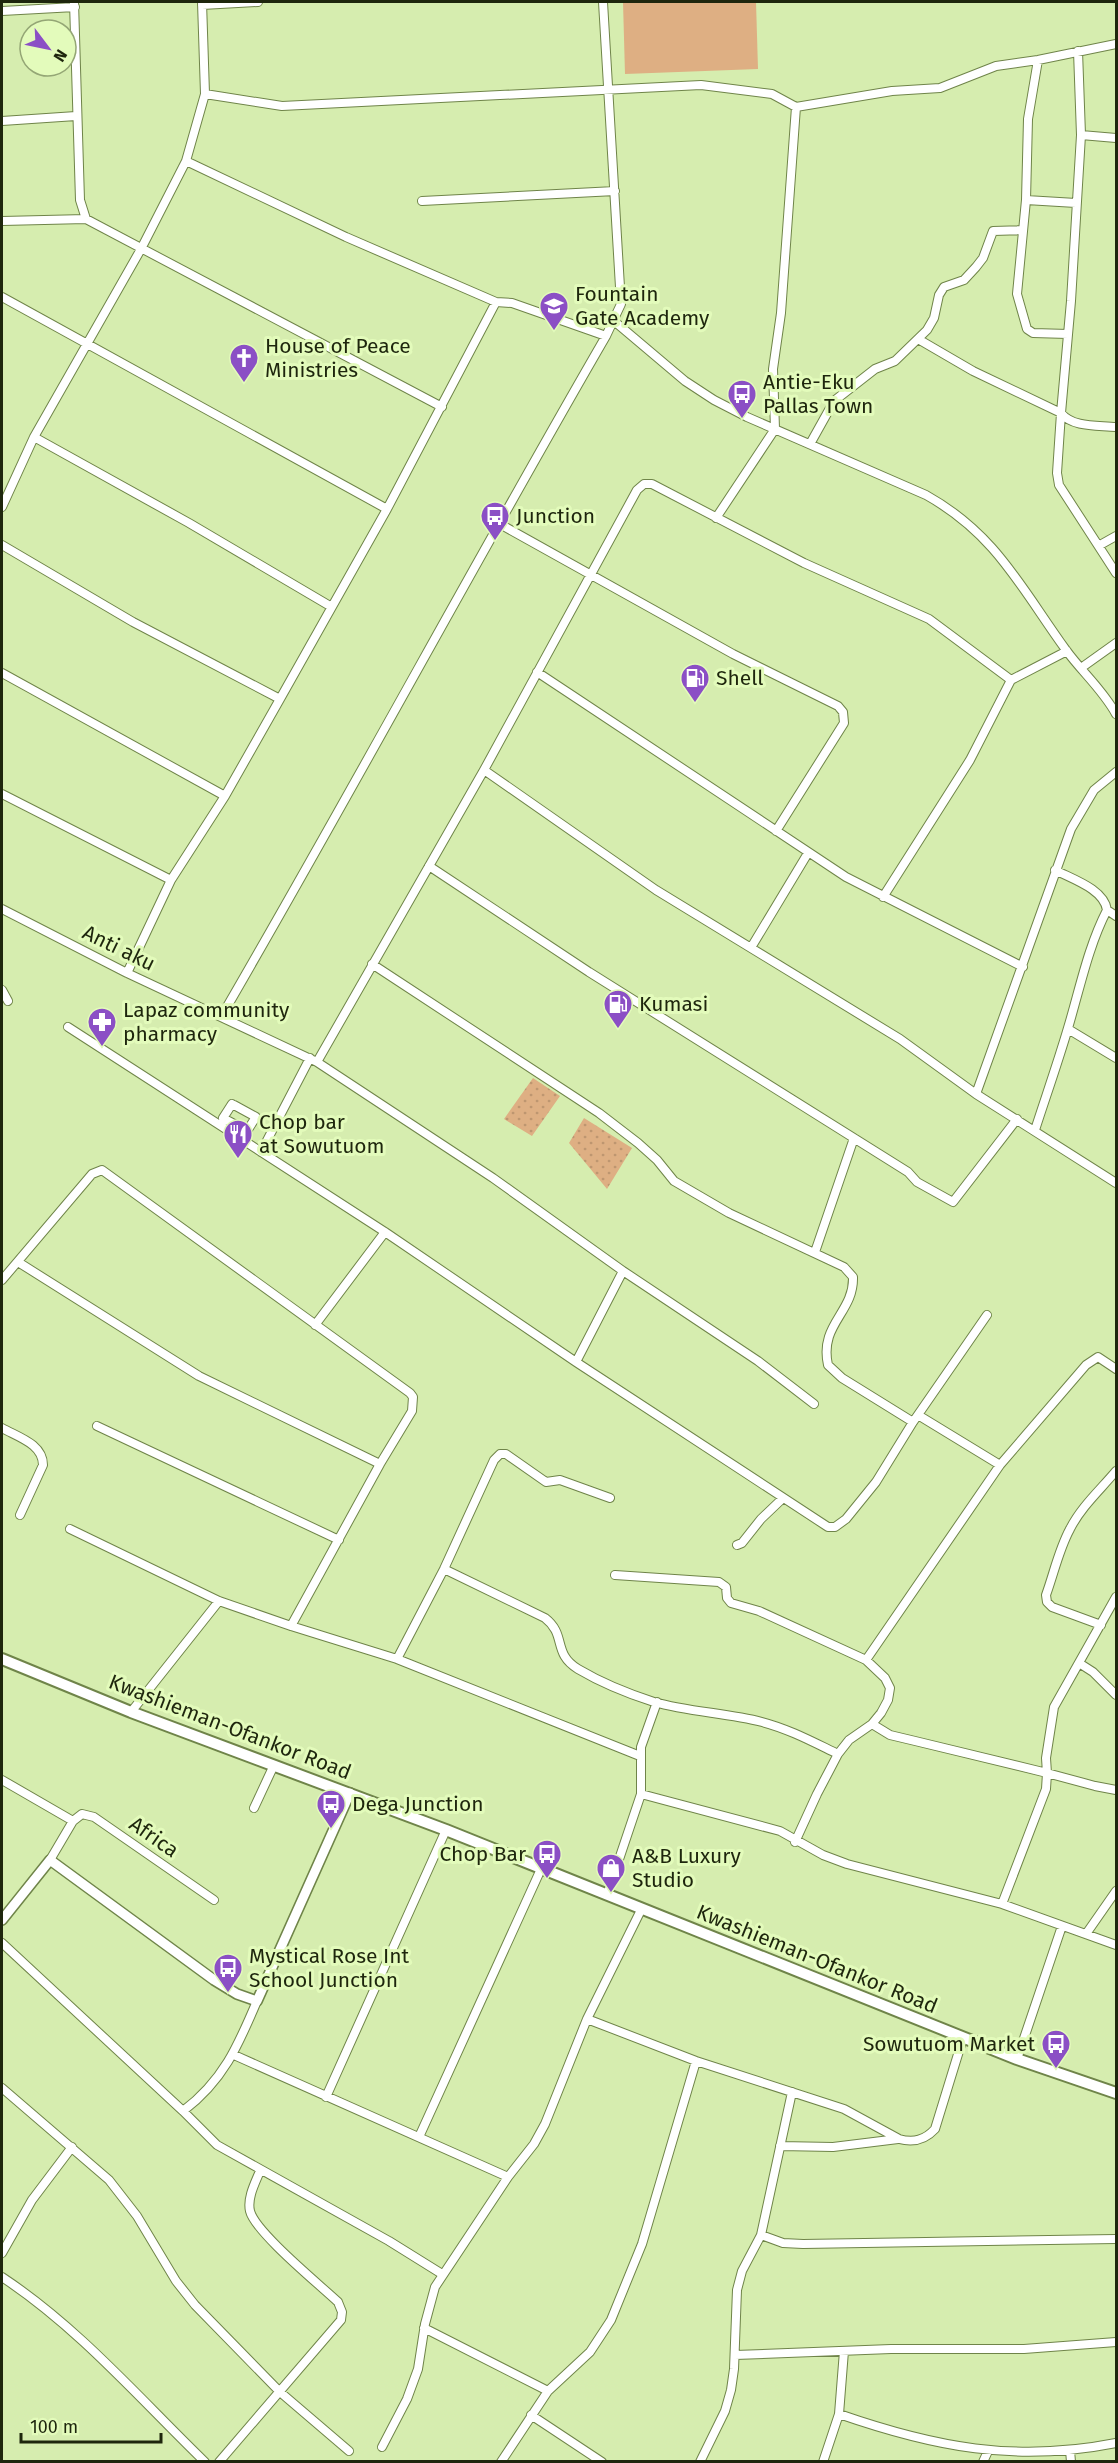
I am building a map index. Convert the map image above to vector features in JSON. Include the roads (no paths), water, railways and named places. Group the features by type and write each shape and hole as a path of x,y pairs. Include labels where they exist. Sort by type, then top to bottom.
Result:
{"main road":[{"name":"Kwashieman-Ofankor Road","path":"2,1659 131,1712 446,1830 963,2038 1116,2093"}],"street":[{"path":"2,507 34,437 141,249 186,161 205,94 202,3 258,2"},
{"path":"221,1017 324,837 498,523 606,336 621,304 603,2"},
{"path":"2,11 75,4 76,116 80,200 86,219"},
{"path":"205,94 282,106 701,85 772,94 796,107 892,91 940,88 996,66 1116,44"},
{"path":"1078,51 1081,135 1057,473 1063,495 1100,546 1116,573"},
{"path":"1038,60 1028,119 1026,200 1017,294 1023,322 1027,329 1033,333 1068,334"},
{"path":"716,518 775,429 773,369 781,313 796,107"},
{"path":"2,121 76,116"},
{"path":"1081,135 1116,138"},
{"path":"186,161 346,237 496,302 512,303 606,336"},
{"path":"422,201 615,191"},
{"path":"1026,200 1076,203"},
{"path":"2,221 86,219 442,408"},
{"path":"810,444 834,401 875,369 895,361 918,339 934,318 939,295 944,287 964,280 976,267 983,258 993,231 1023,230"},
{"path":"2,297 387,509"},
{"path":"127,973 171,880 225,796 330,606 387,509 496,302"},
{"path":"614,321 685,381 722,404 926,495 946,506 967,522 1011,568 1067,651 1116,714"},
{"path":"918,339 1000,386 1060,413 1066,420 1074,423 1116,427"},
{"path":"34,437 189,523 330,606"},
{"path":"261,1152 429,866 637,490 644,484 652,484 804,563 929,619 1011,680"},
{"path":"498,523 733,654 837,706 843,712 844,723 776,831"},
{"path":"1100,546 1116,536"},
{"path":"2,546 133,622 280,699"},
{"path":"1081,668 1116,643"},
{"path":"883,897 965,768 1011,680 1067,651"},
{"path":"537,672 808,853 883,897 1023,967"},
{"path":"2,673 225,796"},
{"path":"484,770 656,890 752,946 900,1039 976,1094 1116,1183"},
{"path":"976,1094 1071,829 1084,802 1094,790 1116,772"},
{"path":"2,794 171,880"},
{"path":"752,946 808,853"},
{"path":"429,866 589,972 908,1172 917,1182 953,1202 1017,1119"},
{"path":"1035,1130 1068,1029 1086,960 1096,930 1107,909 1106,901 1100,894 1055,870"},
{"name":"Anti aku","path":"2,909 127,973 314,1060 493,1178 623,1271 758,1361 814,1404"},
{"path":"1107,909 1116,916"},
{"path":"372,964 598,1113 638,1143 657,1160 674,1181 729,1213 844,1267 853,1277 853,1291 826,1343 828,1365 842,1378 1000,1465"},
{"path":"2,990 8,1001"},
{"path":"68,1027 385,1233 782,1499 828,1527 839,1524 851,1514 876,1482 915,1418 987,1315"},
{"path":"1068,1029 1116,1058"},
{"path":"814,1252 854,1138"},
{"path":"2,1280 92,1174 102,1170 410,1393 413,1397 412,1411 380,1464 291,1626"},
{"path":"315,1325 385,1233"},
{"path":"18,1262 199,1376 380,1464"},
{"path":"576,1362 623,1271"},
{"path":"866,1660 1000,1465 1092,1359 1098,1357 1116,1369"},
{"path":"97,1426 339,1540"},
{"path":"2,1428 39,1449 43,1457 43,1465 20,1515"},
{"path":"397,1659 444,1569 494,1460 500,1454 506,1454 546,1482 560,1480 610,1498"},
{"path":"1101,1625 1052,1607 1047,1602 1046,1595 1070,1528 1084,1507 1116,1471"},
{"path":"737,1545 742,1543 761,1519 782,1499"},
{"path":"70,1529 219,1601 397,1659 640,1756"},
{"path":"444,1569 545,1618 556,1629 560,1652 578,1669 657,1702 762,1722 797,1733 838,1754"},
{"path":"615,1575 720,1582 726,1587 727,1598 731,1603 759,1611 866,1660 885,1678 890,1688 886,1704 872,1724 849,1740 838,1754 816,1794 795,1842"},
{"path":"1002,1904 1046,1790 1046,1758 1054,1707 1116,1597"},
{"path":"131,1712 219,1601"},
{"path":"1107,1614 1116,1614"},
{"path":"1079,1663 1093,1672 1116,1695"},
{"path":"607,1895 641,1794 640,1756 643,1738 657,1702"},
{"path":"872,1724 890,1735 1116,1790"},
{"path":"254,1808 274,1765"},
{"path":"2,1780 73,1821 50,1860 2,1920"},
{"path":"183,2111 209,2089 234,2055 350,1793"},
{"path":"641,1794 759,1824 780,1831 795,1842 847,1864 1002,1904 1116,1945"},
{"name":"Africa","path":"73,1821 82,1814 94,1817 214,1900"},
{"path":"326,2097 446,1830"},
{"path":"50,1860 214,1980 237,1994 256,2001"},
{"path":"419,2137 541,1869"},
{"path":"1086,1934 1116,1891"},
{"path":"382,2447 407,2399 418,2369 429,2303 442,2274 508,2177 524,2158 545,2124 587,2019 641,1910"},
{"path":"1017,2059 1062,1926"},
{"path":"2,1943 217,2145 260,2171 381,2236 442,2274"},
{"path":"587,2019 696,2061 844,2109 899,2139 907,2141 923,2139 935,2129 963,2038"},
{"path":"234,2055 508,2177"},
{"path":"501,2462 548,2391 579,2363 599,2340 624,2292 642,2244 696,2061"},
{"path":"2,2088 72,2147 122,2195 176,2281 195,2306 280,2392 349,2451"},
{"path":"700,2462 725,2411 731,2390 735,2355 737,2290 742,2271 760,2235 792,2092"},
{"path":"780,2146 833,2147 899,2139"},
{"path":"2,2253 32,2200 72,2147"},
{"path":"219,2462 337,2327 342,2312 338,2302 256,2223 250,2213 250,2197 260,2171"},
{"path":"760,2235 783,2243 803,2244 973,2243 1116,2238"},
{"path":"2,2277 49,2310 104,2360 205,2462"},
{"path":"424,2328 548,2391"},
{"path":"735,2355 1024,2349 1116,2342"},
{"path":"823,2462 838,2414 844,2351"},
{"path":"838,2414 884,2430 951,2446 988,2451 1032,2453 1116,2443"},
{"path":"531,2415 602,2462"},
{"path":"1070,2450 1071,2462"},
{"path":"983,2462 988,2451"}],"place":[{"name":"Fountain Gate Academy","path":"554,332"},
{"name":"House of Peace Ministries","path":"244,384"},
{"name":"Antie-Eku Pallas Town","path":"742,420"},
{"name":"Junction","path":"495,542"},
{"name":"Shell","path":"695,704"},
{"name":"Kumasi","path":"618,1030"},
{"name":"Lapaz community pharmacy","path":"102,1048"},
{"name":"Chop bar at Sowutuom","path":"238,1160"},
{"name":"Dega Junction","path":"331,1830"},
{"name":"Chop Bar","path":"547,1880"},
{"name":"A&B Luxury Studio","path":"611,1894"},
{"name":"Mystical Rose Int School Junction","path":"228,1994"},
{"name":"Sowutuom Market","path":"1056,2070"}]}
